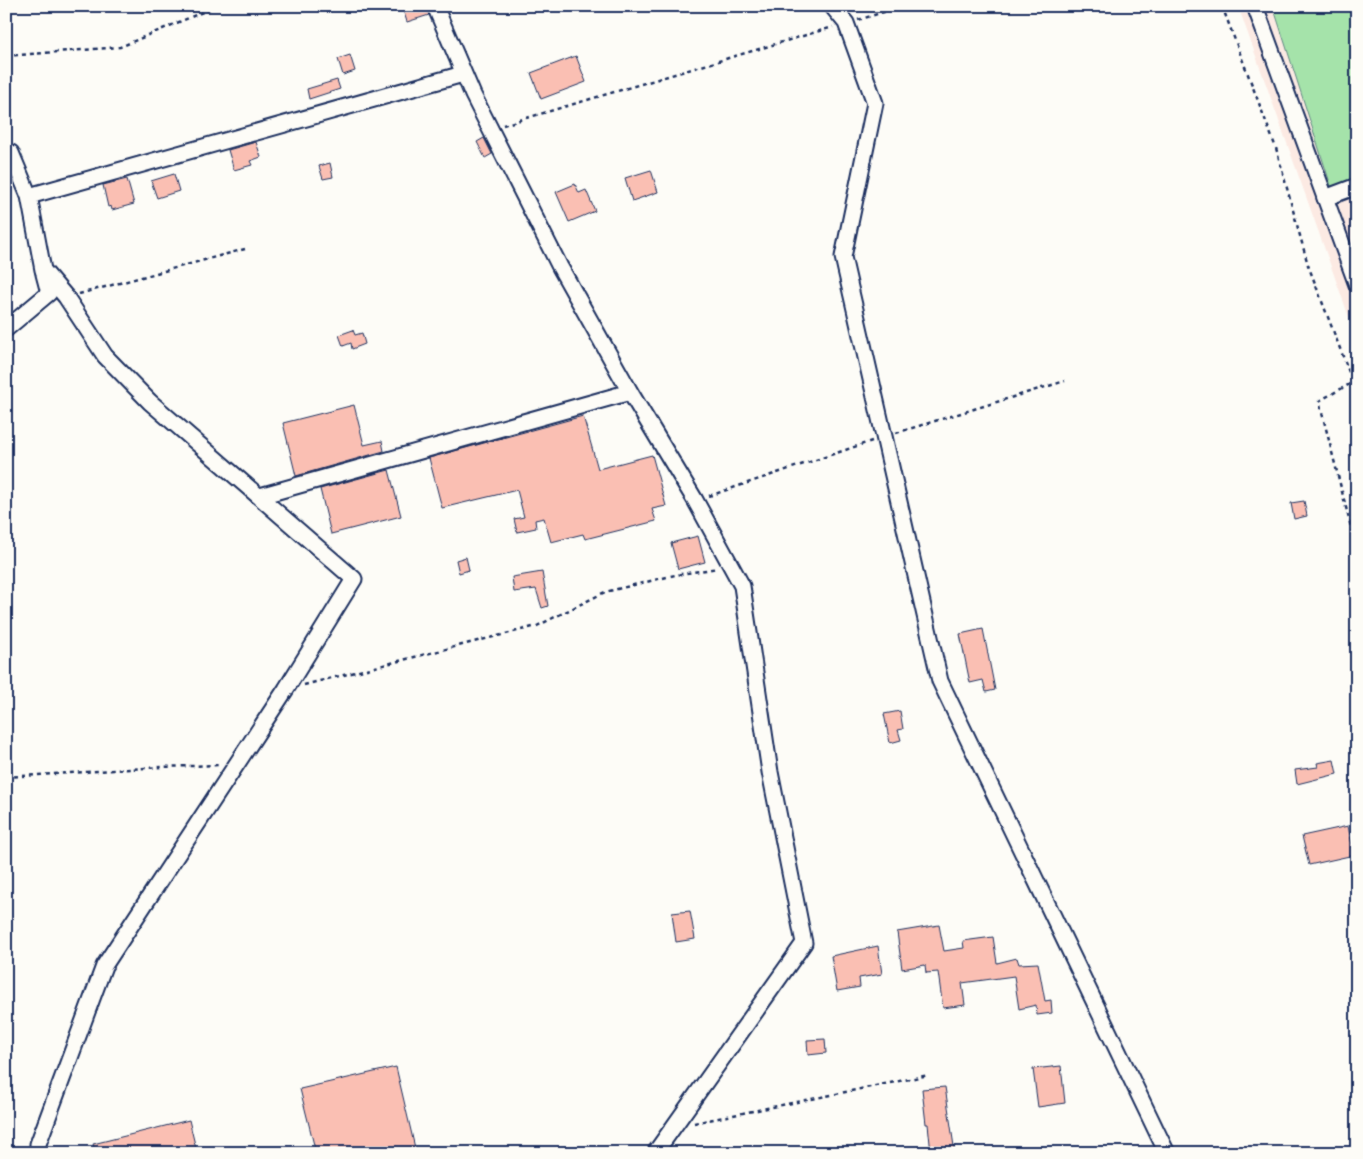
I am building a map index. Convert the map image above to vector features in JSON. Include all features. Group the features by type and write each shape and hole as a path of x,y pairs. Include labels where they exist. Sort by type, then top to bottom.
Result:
{"street":[{"path":"436,6 463,74 560,267 630,392 695,500 742,586 770,772 804,943 655,1153"},
{"path":"832,6 846,23 875,103 843,257 940,681 1167,1153"},
{"path":"1255,6 1357,285"},
{"path":"29,196 463,74"},
{"path":"6,153 11,153 29,196 49,293 6,329"},
{"path":"1325,198 1357,186"},
{"path":"38,1153 38,1144 104,966 286,689 354,579 150,402 105,356 66,297 43,270"},
{"path":"260,496 630,392"}],"path":[{"path":"6,56 120,47 217,6"},
{"path":"490,129 903,6"},
{"path":"1222,6 1276,148 1308,265 1357,393"},
{"path":"66,297 245,250"},
{"path":"1357,380 1319,401 1355,544 1357,570"},
{"path":"286,689 537,626 605,592 675,575 731,566"},
{"path":"6,777 202,764 234,766"},
{"path":"673,1127 929,1075"}],"shaded area":[{"path":"1238,6 1357,6 1357,334 1354,331"}],"green space":[{"path":"1273,6 1357,6 1357,182 1333,192"}],"building":[{"path":"402,6 426,6 429,15 407,22"},
{"path":"350,55 355,71 343,75 338,59"},
{"path":"576,56 586,82 541,99 531,73"},
{"path":"337,80 340,89 309,99 307,89"},
{"path":"484,138 492,154 485,158 477,142"},
{"path":"256,142 261,157 250,161 252,165 234,170 228,150"},
{"path":"330,163 333,177 323,179 319,166"},
{"path":"651,170 658,192 632,201 625,178"},
{"path":"174,174 179,191 157,198 151,181"},
{"path":"127,179 134,204 112,210 111,206 108,207 103,185"},
{"path":"575,184 579,193 586,190 595,211 569,222 556,192"},
{"path":"353,330 355,335 362,333 365,344 352,349 351,343 343,346 339,335"},
{"path":"354,405 364,445 382,441 384,451 296,476 283,423"},
{"path":"583,416 598,469 652,455 666,506 652,509 656,521 585,539 583,534 551,542 544,518 535,520 536,528 517,532 514,519 524,517 517,490 442,508 429,458"},
{"path":"389,470 401,516 331,534 320,489"},
{"path":"1304,501 1307,516 1294,519 1291,503"},
{"path":"698,536 705,562 678,569 671,543"},
{"path":"466,557 469,570 459,573 456,560"},
{"path":"542,572 548,606 542,608 536,589 514,592 512,577"},
{"path":"983,629 995,690 986,692 983,680 970,683 960,634"},
{"path":"900,711 903,729 898,730 901,740 890,743 884,714"},
{"path":"1334,760 1337,774 1297,784 1295,770 1318,767 1317,763"},
{"path":"1348,826 1354,855 1309,865 1302,836"},
{"path":"690,911 695,939 676,942 672,913"},
{"path":"939,925 944,951 964,948 963,941 993,937 997,963 1017,958 1019,964 1038,963 1045,1001 1051,1000 1052,1013 1037,1015 1036,1005 1019,1009 1014,976 962,983 965,1005 943,1008 938,972 926,973 925,965 902,969 897,932"},
{"path":"878,946 882,974 859,978 860,987 837,991 831,956"},
{"path":"825,1039 826,1053 808,1055 807,1040"},
{"path":"1061,1066 1065,1103 1038,1107 1033,1069"},
{"path":"396,1067 415,1148 397,1153 316,1153 300,1089"},
{"path":"945,1087 955,1153 931,1153 922,1089"},
{"path":"189,1120 197,1153 96,1153 93,1144"}]}
